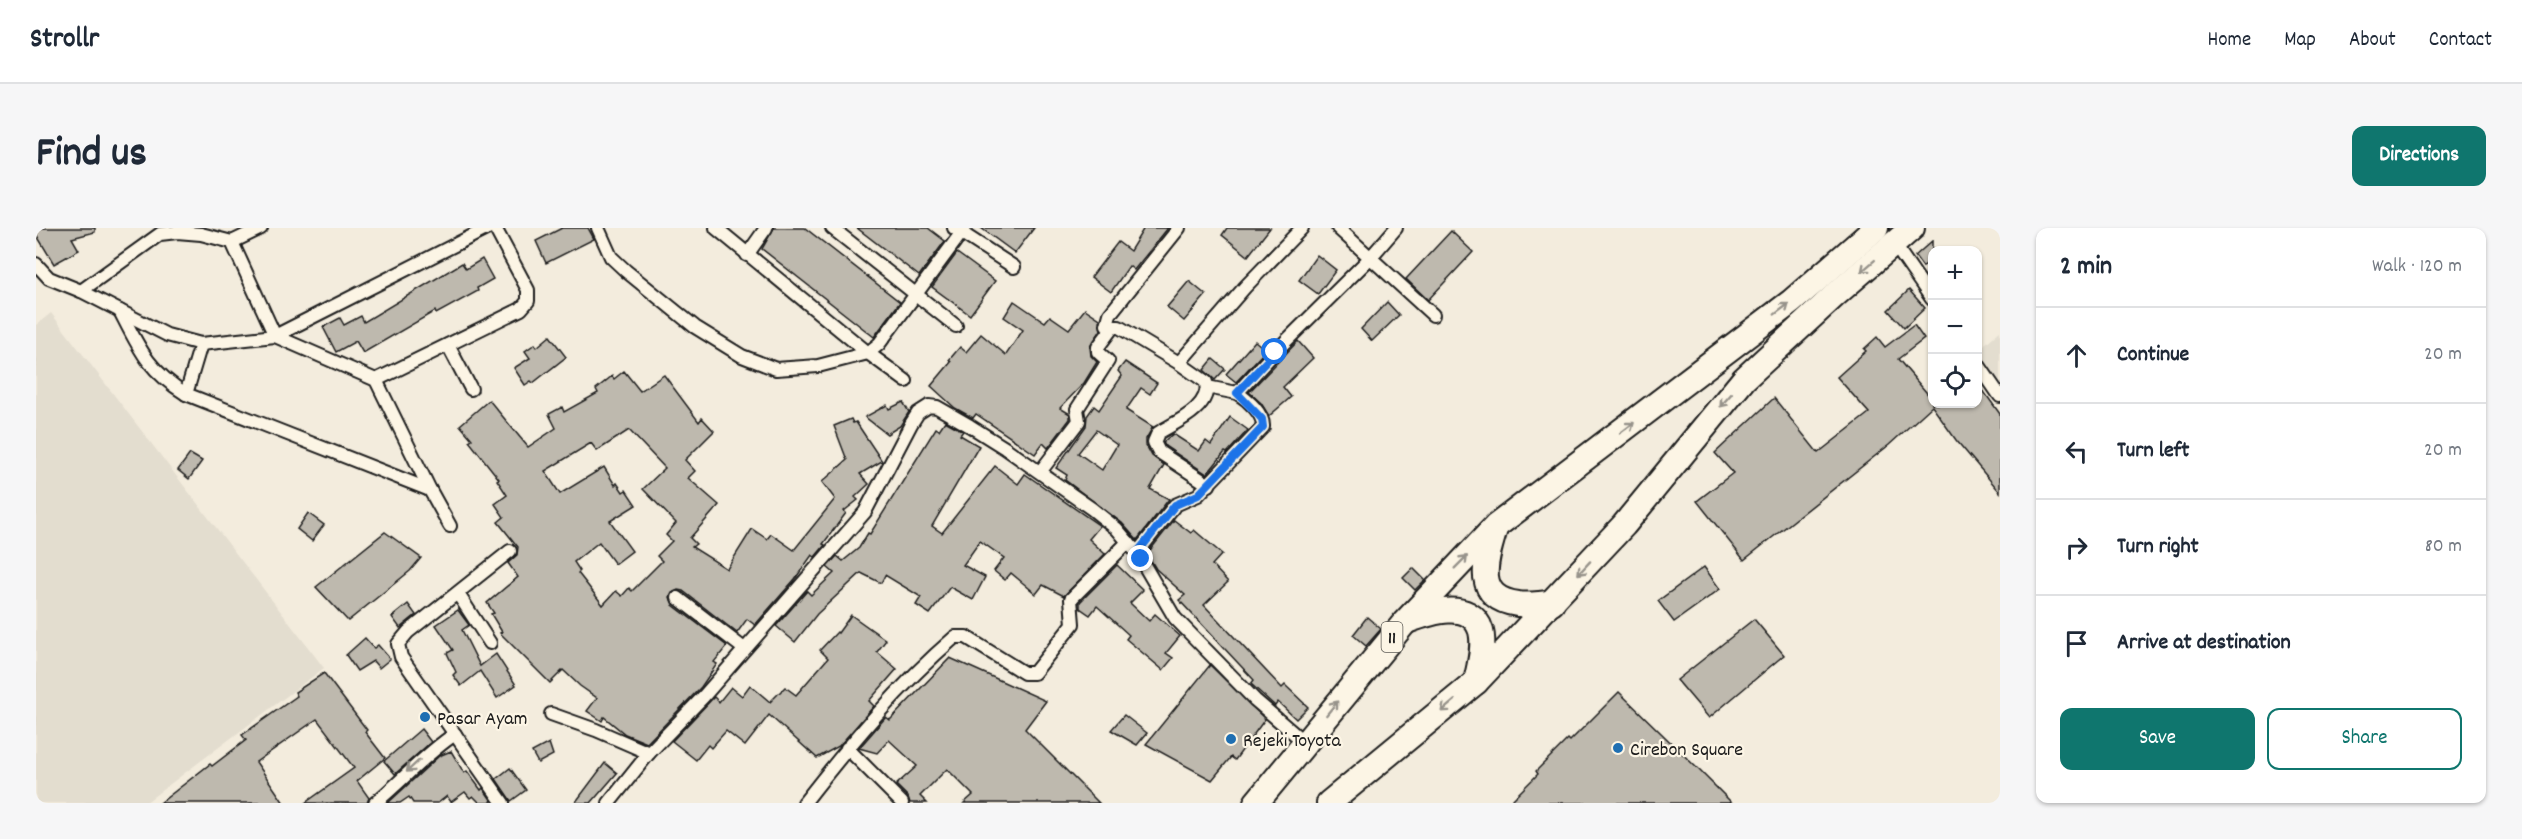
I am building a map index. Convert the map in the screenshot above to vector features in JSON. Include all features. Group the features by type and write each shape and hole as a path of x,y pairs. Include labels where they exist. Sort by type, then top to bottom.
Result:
{"highway":[{"path":"1329,803 1476,682 1624,525 1744,379 1912,228"},
{"name":"11","path":"1256,803 1405,622 1496,526 1791,302 1871,230"},
{"path":"1496,526 1484,573 1487,585 1498,597 1513,603 1552,603"},
{"path":"1405,622 1436,610 1454,610 1468,615 1481,631 1481,655 1476,682"}],"street":[{"path":"81,291 160,234 193,234 232,242 261,228"},
{"path":"36,264 49,278 81,291 167,334 201,344 275,336 488,228"},
{"path":"376,380 521,309 528,301 528,290 495,228"},
{"path":"598,228 611,256 695,327 742,356 779,369 818,366 868,353 879,344 916,296 960,230 1014,267"},
{"path":"716,228 868,353 906,381"},
{"path":"747,255 766,228"},
{"path":"832,228 956,326"},
{"path":"1111,330 1107,325 1110,314 1179,228"},
{"path":"1179,363 1245,287 1302,228"},
{"path":"1338,228 1433,315"},
{"path":"1237,393 1370,258 1396,228"},
{"path":"232,242 275,336 376,380 429,490 450,526"},
{"path":"1894,244 1928,294"},
{"path":"120,311 152,368 166,382 186,394 429,490"},
{"path":"1040,472 1079,422 1077,409 1107,364 1107,358 1097,350 1115,326 1179,363 1206,382 1205,396 1194,410 1177,424 1158,433 1154,442 1158,452 1209,485"},
{"path":"186,394 201,344"},
{"path":"448,345 471,389"},
{"path":"1982,371 2000,396"},
{"path":"1137,553 1175,505 1198,495 1263,427 1262,419 1237,393 1207,387"},
{"path":"609,803 650,753 704,696 743,648 865,512 911,424 923,409 929,406 970,426 1092,509 1137,553 1175,618 1255,699 1305,743"},
{"path":"804,803 847,748 903,686 955,637 966,637 1024,673 1034,673 1073,624 1071,599 1128,542"},
{"path":"503,803 401,657 398,644 408,632 510,551"},
{"path":"458,594 490,643"},
{"path":"678,598 743,648"},
{"path":"551,714 650,753"},
{"path":"375,803 397,785 404,775 423,758 455,734"},
{"path":"847,748 902,803"}],"shaded area":[{"path":"51,313 324,668 145,803 36,803 36,325"},
{"path":"2000,331 2000,387 1982,362 1982,347"}],"building":[{"path":"36,228 95,228 95,232 72,238 79,250 54,264 36,234"},
{"path":"562,228 588,228 594,239 546,263 536,241"},
{"path":"774,228 805,228 900,302 874,337 762,249"},
{"path":"857,228 928,228 945,241 919,276"},
{"path":"981,228 1034,228 1015,253"},
{"path":"1144,228 1168,228 1134,270 1129,266 1111,292 1091,277 1118,242 1130,251"},
{"path":"1227,228 1270,228 1248,256 1222,235"},
{"path":"1451,231 1473,252 1428,300 1406,279"},
{"path":"1932,241 1932,246 1928,246 1928,262 1923,267 1915,256"},
{"path":"957,253 995,281 970,315 932,287"},
{"path":"1317,255 1336,270 1318,294 1299,280"},
{"path":"482,259 493,279 477,288 478,291 436,314 435,311 363,353 356,341 336,352 323,327 340,318 344,325 361,316 364,322 462,263 466,269"},
{"path":"1189,281 1206,295 1184,321 1167,307"},
{"path":"1909,290 1925,308 1904,328 1888,310"},
{"path":"1014,301 1045,322 1050,316 1069,329 1085,309 1100,319 1101,330 1090,347 1091,356 1097,362 1084,383 1060,408 1070,414 1070,419 1048,448 1043,443 1035,454 976,414 973,418 955,408 931,386 960,347 966,352 981,334 1006,355 1023,330 1004,317"},
{"path":"1387,302 1399,315 1372,341 1361,329"},
{"path":"1914,325 1924,339 1898,359 1928,394 1930,408 1889,445 1744,560 1697,501 1733,473 1715,453 1774,398 1818,453 1869,413 1837,377 1866,351 1864,349 1877,337 1885,347"},
{"path":"550,336 566,357 533,383 531,381 525,385 514,368 530,358 525,351 535,344 537,347"},
{"path":"1255,341 1266,350 1236,382 1226,374"},
{"path":"1298,341 1313,358 1283,387 1291,397 1269,416 1261,403 1249,392"},
{"path":"1213,359 1225,369 1215,380 1204,370"},
{"path":"1125,362 1157,383 1150,394 1141,388 1126,410 1153,427 1146,439 1146,445 1152,456 1164,465 1150,489 1169,499 1137,540 1122,523 1065,480 1067,475 1056,468 1086,426 1087,416 1094,406 1099,410 1122,376 1118,371","holes":["1096,430 1117,445 1102,470 1078,453"]},
{"path":"624,371 640,391 664,375 699,422 702,418 714,431 685,460 695,471 688,478 719,505 690,538 696,544 692,547 727,569 752,529 767,539 771,534 794,550 835,499 822,482 847,460 834,426 851,419 853,423 856,422 882,461 860,474 869,484 855,497 858,500 844,511 846,513 823,544 825,545 815,557 812,555 795,579 755,625 747,619 737,633 683,591 678,590 672,593 670,597 673,605 727,646 714,662 717,664 701,687 647,743 625,734 604,717 602,721 587,711 597,698 563,670 550,683 500,633 502,632 491,614 494,613 487,603 518,577 508,563 517,555 518,547 498,522 504,517 495,504 507,495 497,480 499,479 469,441 472,439 460,425 489,400 528,447 556,428 549,414 562,407 564,412 598,393 596,389 612,376 614,379","holes":["629,430 665,468 643,489 676,523 666,535 672,541 657,556 662,561 632,591 629,588 622,596 616,591 603,605 578,573 580,571 574,562 599,542 615,564 632,551 610,521 636,505 626,490 623,492 617,483 615,485 604,467 560,494 545,471 591,443 597,451"]},
{"path":"1982,389 2000,414 2000,492 1956,440 1933,408 1982,408"},
{"path":"903,402 909,412 900,426 887,434 865,417 887,405 889,409"},
{"path":"1230,417 1248,430 1227,453 1225,452 1207,474 1165,446 1163,442 1173,434 1199,451 1206,441 1211,445"},
{"path":"945,421 963,431 960,435 979,446 932,526 942,533 995,466 1018,484 1025,474 1100,526 1089,539 1105,554 1064,596 1043,585 1036,594 1011,573 1005,580 994,571 1004,558 980,541 963,565 985,577 973,600 950,587 930,614 916,605 921,597 885,575 881,583 861,573 817,614 795,642 776,626 807,591 811,595 834,573 827,567 837,556 843,561 859,548 936,428 939,430"},
{"path":"190,454 202,461 189,479 178,470"},
{"path":"308,513 324,525 312,541 297,529"},
{"path":"1174,520 1191,533 1194,530 1222,554 1212,565 1228,582 1204,605 1282,688 1285,685 1308,707 1296,719 1278,702 1275,706 1251,684 1254,680 1179,600 1185,595 1156,569 1147,554"},
{"path":"385,532 421,558 410,571 348,621 316,587"},
{"path":"1117,565 1143,590 1130,603 1149,621 1155,614 1180,636 1166,653 1173,658 1163,670 1126,639 1129,635 1097,606 1090,615 1080,608 1080,602"},
{"path":"1704,567 1720,589 1674,622 1658,601"},
{"path":"1413,568 1425,580 1415,590 1403,578"},
{"path":"408,604 416,615 400,628 392,617"},
{"path":"458,610 469,625 462,630 480,666 496,654 516,685 497,698 480,671 461,686 453,675 456,672 447,653 453,650 436,625"},
{"path":"851,615 886,640 877,652 897,669 869,701 874,706 839,746 817,758 769,715 745,746 726,731 711,748 708,745 696,760 672,741 714,697 719,702 731,687 742,696 750,685 770,702 785,687 796,695 828,658 820,650 838,633"},
{"path":"1367,617 1381,629 1366,646 1353,635"},
{"path":"1754,619 1784,655 1709,718 1677,680"},
{"path":"365,638 374,648 378,645 390,659 379,668 373,661 357,671 346,655"},
{"path":"950,658 1046,701 1025,729 1099,803 964,803 973,795 947,769 920,796 927,803 910,803 908,797 896,785 917,766 889,740 877,753 859,748 886,717 890,720"},
{"path":"1210,665 1265,719 1235,760 1231,757 1212,780 1146,744"},
{"path":"324,673 385,758 357,781 369,798 367,803 305,803 354,768 317,719 256,762 284,803 160,803 210,764 212,766 246,740 242,735 297,696 295,692"},
{"name":"Cirebon Square","path":"1619,692 1732,803 1509,803 1538,774 1536,771"},
{"path":"1124,715 1147,733 1137,745 1111,730"},
{"path":"421,729 431,742 395,774 384,761"},
{"path":"549,743 553,755 538,763 532,752"},
{"path":"451,751 464,773 467,771 481,790 483,788 492,801 490,803 480,803 473,796 470,798 465,792 451,802 447,796 438,803 413,803 409,797 400,803 388,803 439,756"},
{"path":"605,763 617,773 591,803 575,803"},
{"path":"510,768 526,790 511,801 496,779"}],"place":[{"name":"Pasar Ayam","path":"425,717"},
{"name":"Rejeki Toyota","path":"1231,739"},
{"name":"Cirebon Square","path":"1618,748"}],"route":[{"path":"1141,559 1137,553 1175,505 1198,495 1263,427 1264,423 1256,411 1237,393 1275,352"}]}
